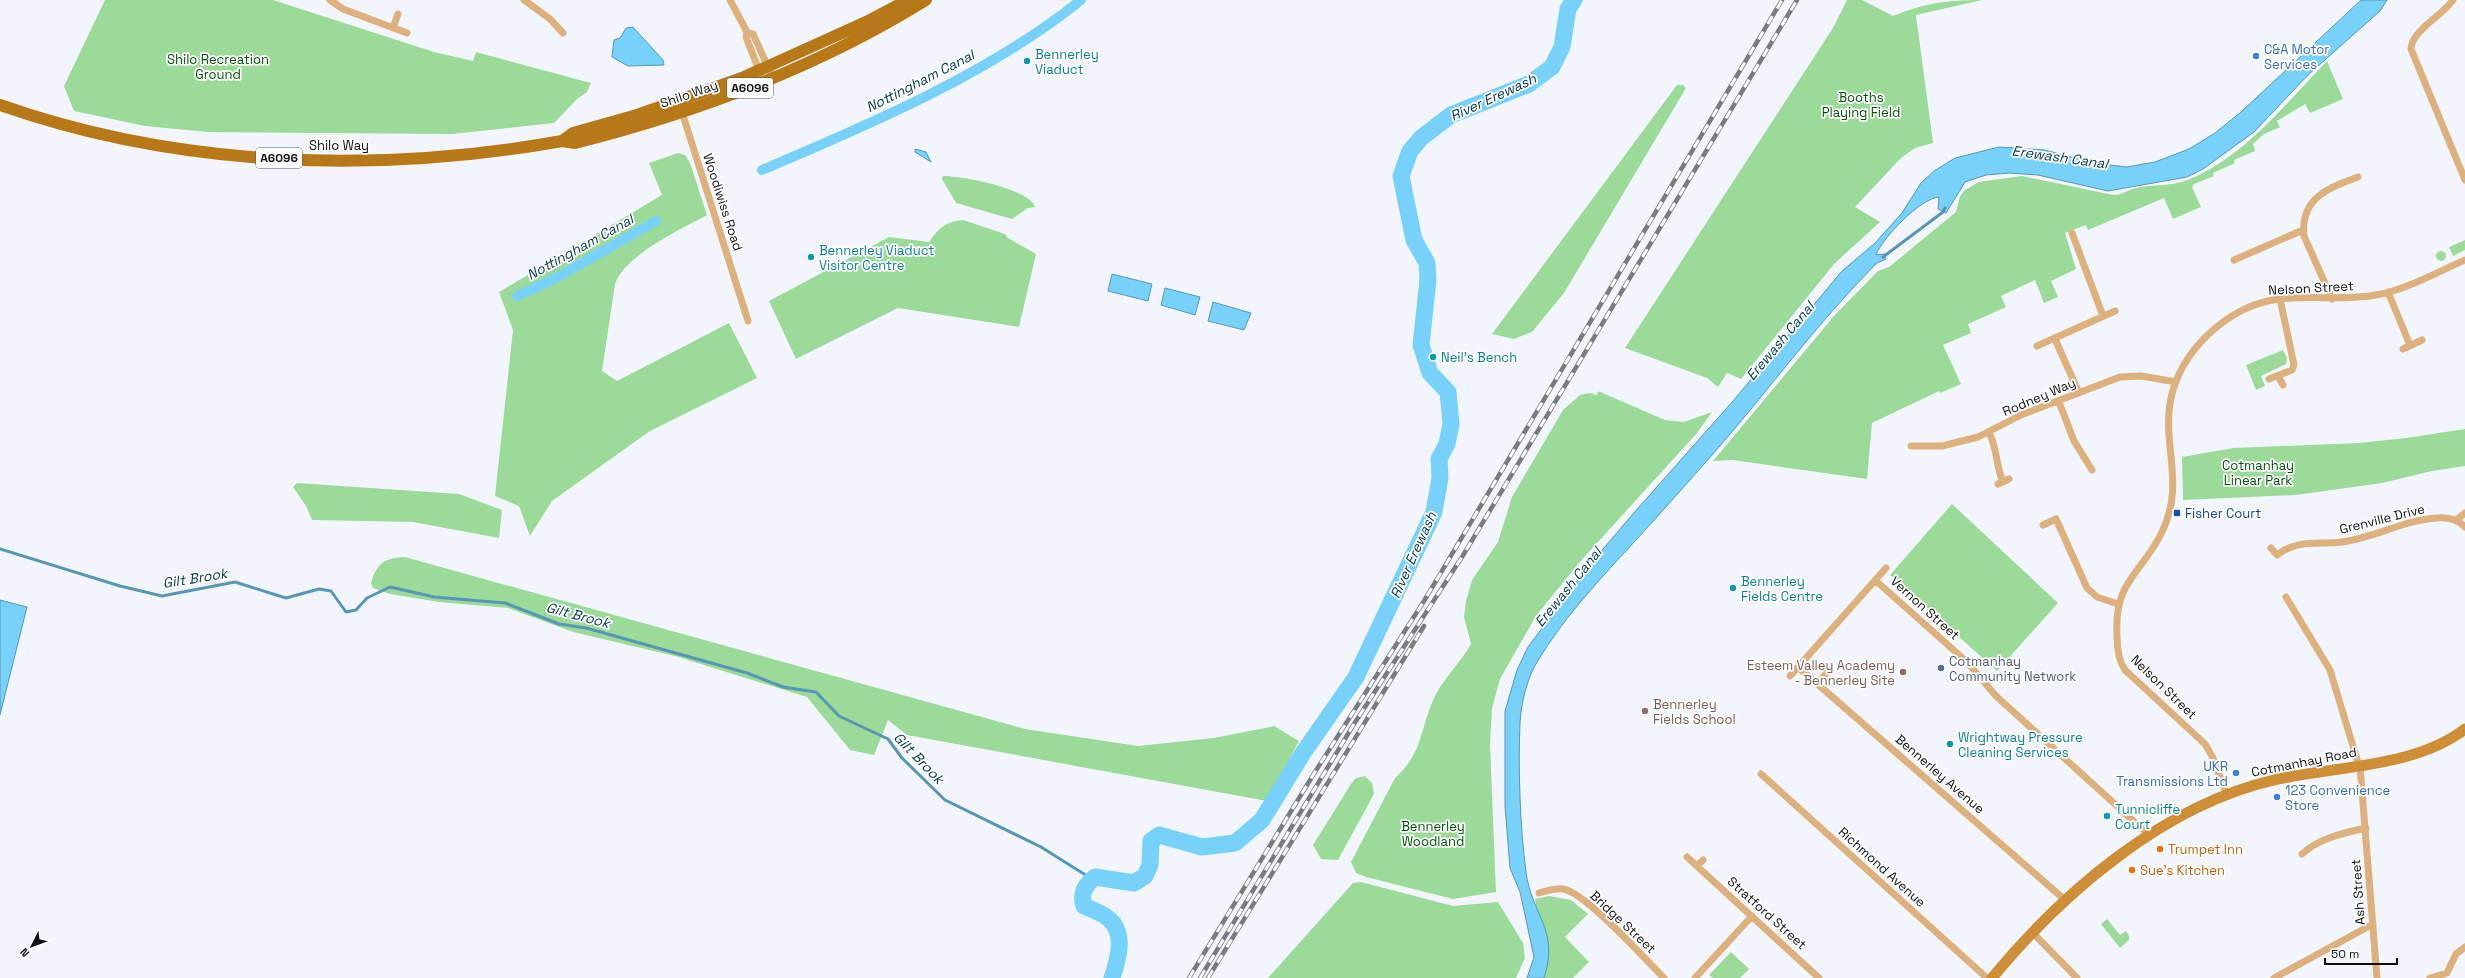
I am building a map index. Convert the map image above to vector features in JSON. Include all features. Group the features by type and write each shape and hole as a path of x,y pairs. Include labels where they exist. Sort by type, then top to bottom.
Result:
{"main road":[{"name":"Shilo Way","path":"562,142 573,133 662,107 763,69 866,22 908,0"},
{"name":"Shilo Way","path":"0,105 107,135 174,148 243,156 292,159 404,159 445,156 562,142 575,142 682,112 768,80 871,31 926,0"}],"street":[{"path":"330,0 343,9 407,33"},
{"path":"524,0 550,19 563,33"},
{"path":"730,0 747,32 746,37 768,80"},
{"path":"2453,0 2442,13 2415,35 2411,49 2465,180"},
{"path":"393,28 398,14"},
{"path":"662,107 678,108 682,112"},
{"name":"Woodiwiss Road","path":"682,112 748,321"},
{"path":"2332,299 2307,243 2303,230 2308,210 2317,196 2358,177"},
{"path":"2234,260 2303,230"},
{"path":"2072,233 2103,316"},
{"name":"Nelson Street","path":"2226,795 2212,756 2205,744 2121,664 2117,638 2118,604 2127,583 2154,548 2163,530 2172,504 2175,487 2168,428 2172,394 2176,382 2195,349 2217,327 2251,307 2280,299 2332,299 2388,292 2465,260"},
{"path":"2388,292 2410,345"},
{"path":"2269,379 2292,370 2294,365 2280,299"},
{"path":"2037,346 2115,311"},
{"path":"2055,338 2079,393"},
{"path":"2403,348 2422,340"},
{"name":"Rodney Way","path":"1912,446 1953,444 1989,432 2021,415 2128,375 2176,382"},
{"path":"2278,376 2283,385"},
{"path":"2058,402 2074,442 2092,470"},
{"path":"1989,432 1996,450 1996,464 2003,481"},
{"path":"2465,513 2456,520 2465,527"},
{"name":"Grenville Drive","path":"2271,548 2278,555 2289,546 2298,544 2345,542 2436,518 2456,520"},
{"path":"2043,525 2056,519 2087,588 2097,597 2118,604"},
{"path":"1790,676 1886,568"},
{"name":"Vernon Street","path":"1875,580 1967,662 1996,696 2150,836"},
{"name":"Ash Street","path":"2286,597 2297,607 2330,670 2360,766 2373,924 2379,977"},
{"name":"Bennerley Avenue","path":"1798,666 2065,900"},
{"path":"1818,683 1830,669"},
{"name":"Cotmanhay Road","path":"1992,978 2032,932 2065,900 2150,836 2190,812 2226,795 2275,779 2360,766 2427,749 2445,742 2465,729"},
{"name":"Richmond Avenue","path":"1761,774 1987,978"},
{"path":"2302,854 2312,845 2327,839 2366,828"},
{"name":"Stratford Street","path":"1687,857 1819,978"},
{"path":"1697,866 1704,860"},
{"name":"Bridge Street","path":"1539,893 1563,889 1576,895 1593,908 1664,978"},
{"path":"1695,978 1752,916"},
{"path":"2274,978 2373,924"},
{"path":"2032,932 2077,978"},
{"path":"2430,978 2447,973 2456,954 2465,947"}],"green space":[{"name":"Shilo Recreation Ground","path":"105,0 273,0 434,52 473,61 476,52 591,83 587,92 577,99 554,123 453,134 208,132 145,126 74,111 64,86"},
{"name":"Booths Playing Field","path":"1847,0 1862,0 1893,16 1937,3 1982,0 1916,15 1933,143 1915,148 1901,158 1855,207 1880,222 1834,264 1741,379 1727,373 1718,387 1707,378 1625,348 1833,28"},
{"path":"2327,61 2343,99 2310,113 2305,104 2277,121 2280,127 2264,134 2253,144 2255,151 2234,160 2235,163 2213,173 2214,176 2194,184 2192,187 2201,207 2173,219 2164,198 2088,230 2086,225 2065,233 2076,269 2051,281 2058,297 2044,303 2035,280 2001,296 2006,307 1968,324 1971,333 1943,345 1961,384 1940,393 1939,391 1872,423 1867,479 1733,460 1713,461 1834,316 1878,271 1889,267 1956,212 1960,196 1965,190 1979,182 2022,176 2113,195 2136,188 2183,182 2210,169 2247,143 2280,111"},
{"path":"1677,85 1683,85 1686,88 1564,293 1532,332 1514,339 1492,334"},
{"path":"678,153 685,155 690,163 707,215 655,244 630,263 621,273 615,284 602,371 617,381 729,323 757,378 650,431 552,501 530,536 519,506 495,496 513,330 499,292 662,195 649,163"},
{"path":"943,176 964,178 994,184 1020,194 1030,200 1035,207 1028,208 1012,219 956,203 942,179"},
{"path":"963,220 1005,234 1008,238 1036,254 1019,327 898,308 796,359 769,301 889,237 929,242 943,226 952,222"},
{"path":"2465,240 2465,250 2453,256 2449,247"},
{"path":"2441,251 2446,256 2441,261 2436,256"},
{"path":"2283,350 2287,358 2286,364 2261,376 2265,386 2256,390 2246,365"},
{"name":"Bennerley Woodland","path":"1598,391 1665,420 1684,422 1712,412 1697,433 1578,564 1536,616 1500,679 1492,708 1490,744 1496,892 1453,899 1366,877 1356,873 1351,862 1395,778 1411,759 1420,739 1435,696 1471,644 1464,617 1466,601 1472,580 1498,542 1512,497 1563,410 1580,395 1589,393 1597,395"},
{"name":"Cotmanhay Linear Park","path":"2465,429 2465,466 2432,471 2382,483 2296,495 2183,500 2182,457 2233,448 2359,443"},
{"path":"297,483 459,494 502,510 499,538 413,522 312,520 306,506 293,487"},
{"path":"1952,504 2058,603 1997,671 1890,575"},
{"path":"405,557 1025,729 1138,746 1214,738 1274,726 1299,741 1267,801 907,735 888,720 874,755 850,750 807,697 675,656 573,632 508,608 439,602 390,594 373,588 371,583 373,576 382,563 387,560"},
{"path":"1365,776 1372,783 1374,794 1338,860 1321,859 1313,845 1351,784 1356,778"},
{"path":"1361,882 1453,906 1498,902 1523,943 1525,958 1516,978 1268,978 1353,883"},
{"path":"1549,896 1571,900 1588,914 1565,937 1589,962 1573,978 1544,978 1547,967 1535,899"},
{"path":"2107,919 2120,935 2126,931 2129,936 2129,940 2120,948 2101,924"},
{"path":"1731,952 1749,969 1740,978 1713,978 1709,975"}],"water":[{"name":"Erewash Canal","path":"2361,0 2387,0 2380,11 2308,75 2254,132 2203,169 2187,177 2108,191 2038,175 2009,173 1986,175 1965,182 1946,213 1938,209 1939,197 1931,199 1913,211 1894,229 1876,255 1885,254 1886,259 1877,263 1834,309 1713,454 1584,598 1559,629 1533,669 1525,691 1521,715 1519,759 1521,817 1526,872 1529,886 1547,935 1549,947 1548,962 1544,978 1527,978 1534,957 1520,892 1510,868 1505,806 1505,711 1517,670 1528,647 1586,569 1632,515 1733,401 1842,271 1875,243 1902,213 1921,183 1934,171 1955,158 1999,147 2045,150 2093,163 2127,167 2155,162 2189,149 2215,133 2241,112"},
{"path":"633,27 663,60 664,65 628,66 612,57 614,40 620,38 626,28"},
{"path":"915,149 926,152 931,162 915,152"},
{"path":"1112,274 1152,284 1148,301 1108,291"},
{"path":"1165,288 1200,297 1195,315 1161,305"},
{"path":"1213,302 1251,313 1244,330 1208,321"},
{"path":"0,600 27,607 0,715"}],"waterway":[{"name":"Nottingham Canal","path":"762,170 928,96 1008,51 1045,27 1081,0"},
{"name":"River Erewash","path":"1112,978 1118,955 1119,939 1114,925 1107,917 1084,906 1083,894 1088,883 1095,877 1134,883 1145,876 1150,865 1151,841 1159,835 1202,847 1235,843 1262,820 1303,753 1356,677 1434,512 1440,478 1439,459 1447,444 1451,424 1448,392 1430,373 1421,345 1428,280 1427,263 1414,240 1401,176 1410,151 1421,138 1451,115 1529,84 1552,67 1562,47 1568,9 1574,0"},
{"path":"1883,257 1943,212 1945,208"},
{"name":"Nottingham Canal","path":"517,296 556,278 656,221"},
{"name":"Gilt Brook","path":"0,549 120,586 162,596 235,582 286,598 319,589 331,591 346,612 356,610 367,598 390,587 434,597 505,603 559,624 586,628 747,673 783,687 816,692 839,716 888,739 902,758 945,800 1041,847 1092,879"}],"railway":[{"path":"1189,978 1315,772 1424,601 1782,0"},
{"path":"1200,978 1354,724 1462,557 1797,0"},
{"path":"1208,978 1424,626"}],"place":[{"name":"C&A Motor Services","path":"2256,56"},
{"name":"Bennerley Viaduct","path":"1027,61"},
{"name":"Bennerley Viaduct Visitor Centre","path":"811,257"},
{"name":"Neil's Bench","path":"1433,357"},
{"name":"Fisher Court","path":"2177,513"},
{"name":"Bennerley Fields Centre","path":"1733,588"},
{"name":"Cotmanhay Community Network","path":"1941,668"},
{"name":"Esteem Valley Academy - Bennerley Site","path":"1903,672"},
{"name":"Bennerley Fields School","path":"1645,711"},
{"name":"Wrightway Pressure Cleaning Services","path":"1950,744"},
{"name":"UKR Transmissions Ltd","path":"2236,773"},
{"name":"123 Convenience Store","path":"2277,797"},
{"name":"Tunnicliffe Court","path":"2107,816"},
{"name":"Trumpet Inn","path":"2160,849"},
{"name":"Sue's Kitchen","path":"2132,870"}]}
